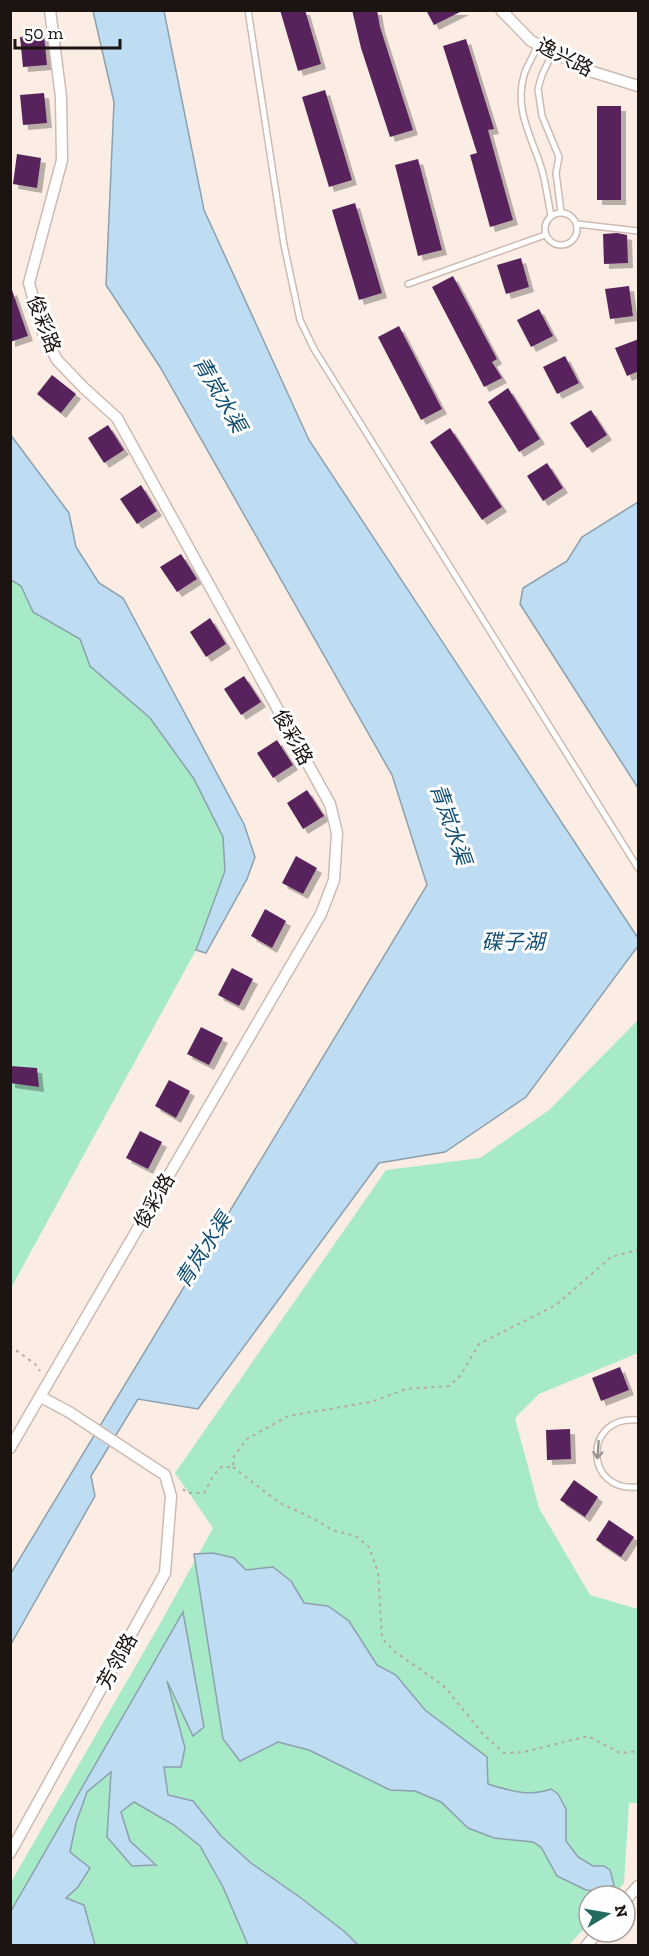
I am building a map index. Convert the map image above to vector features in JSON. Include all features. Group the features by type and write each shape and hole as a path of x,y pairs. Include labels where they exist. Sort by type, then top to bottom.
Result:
{"street":[{"name":"俊彩路","path":"10,1449 321,914 334,880 336,833 330,804 117,418 57,360 43,333 28,283 62,160 61,98 50,10"},
{"name":"逸兴路","path":"501,10 531,41 538,45 593,72 639,86"},
{"path":"40,1397 69,1412 165,1475"},
{"name":"芳邻路","path":"10,1853 165,1573 171,1496 165,1475"}],"lane":[{"path":"248,10 284,245 300,320 321,359 639,868"},
{"path":"538,45 524,75 522,113 543,172 551,216"},
{"path":"554,52 542,75 538,89 542,116 559,157 556,172 561,212"},
{"path":"577,224 576,235 569,244 552,243 545,235 545,224 551,216 561,212 570,216 577,224 639,231"},
{"path":"408,284 545,235"},
{"path":"639,1420 624,1420 605,1430 599,1440 596,1455 599,1467 608,1480 626,1488 639,1487"}],"path":[{"path":"233,1467 234,1456 247,1439 288,1416 371,1402 406,1389 449,1386 461,1375 479,1344 556,1305 611,1257 639,1250"},
{"path":"10,1346 35,1364 48,1383"},
{"path":"165,1475 187,1493 204,1493 213,1476 222,1467 233,1467 278,1502 332,1530 356,1536 369,1547 378,1572 382,1638 395,1652 442,1685 483,1734 504,1753 524,1752 588,1736 620,1753 639,1752"}],"green space":[{"path":"11,580 21,586 33,612 80,639 90,666 150,718 194,779 223,837 225,871 196,950 11,1288"},
{"path":"638,1020 638,1353 539,1394 515,1418 539,1508 590,1595 638,1609 638,1803 629,1803 624,1883 577,1884 577,1936 569,1945 11,1946 11,1882 213,1528 175,1473 386,1170 480,1158 549,1110"}],"water":[{"name":"碟子湖","path":"93,11 164,11 204,210 309,440 638,938 638,946 526,1097 445,1152 379,1163 198,1409 138,1399 91,1476 95,1496 11,1644 11,1573 427,885 392,775 160,367 106,285 114,102"},
{"path":"10,434 69,513 76,547 99,583 123,598 244,824 255,857 247,879 206,953 196,950 225,871 223,837 194,779 150,718 90,666 80,639 33,612 21,586 11,580"},
{"path":"638,502 638,788 520,604 523,588 567,561 582,537"},
{"path":"213,1553 234,1558 246,1570 273,1567 291,1581 304,1603 328,1606 349,1621 377,1665 396,1675 425,1710 487,1757 488,1784 527,1793 551,1789 558,1794 566,1809 566,1841 578,1857 593,1866 604,1866 610,1870 614,1884 577,1886 557,1876 541,1847 533,1842 494,1838 468,1828 441,1802 415,1791 390,1790 309,1750 278,1742 240,1761 223,1739 194,1554"},
{"path":"183,1612 204,1727 193,1736 167,1681 185,1748 181,1767 164,1767 168,1795 193,1801 221,1836 251,1863 301,1898 358,1945 248,1945 223,1887 200,1846 174,1825 134,1802 121,1812 130,1841 156,1865 132,1866 107,1837 111,1772 87,1792 76,1823 70,1852 90,1868 78,1887 66,1898 84,1905 95,1945 11,1945 11,1911"}],"building":[{"path":"280,10 305,10 321,64 298,71"},
{"path":"352,10 377,10 380,27 413,130 390,137 361,48"},
{"path":"426,10 464,10 434,25"},
{"path":"44,35 47,65 23,67 20,37"},
{"path":"466,39 494,129 488,130 513,220 490,227 470,155 477,153 443,46"},
{"path":"325,90 352,180 329,187 302,97"},
{"path":"44,93 47,123 23,125 20,95"},
{"path":"597,106 621,106 621,200 597,200"},
{"path":"17,154 41,158 37,188 13,184"},
{"path":"418,159 442,250 418,256 395,165"},
{"path":"355,203 382,293 359,300 332,210"},
{"path":"603,234 627,235 628,263 604,264"},
{"path":"521,258 529,287 506,294 497,265"},
{"path":"453,276 497,359 492,362 502,378 484,387 432,287"},
{"path":"629,286 633,316 610,319 605,289"},
{"path":"12,290 28,336 10,342 10,291"},
{"path":"539,309 553,336 531,347 517,320"},
{"path":"399,326 442,409 421,420 378,337"},
{"path":"639,339 639,371 627,376 615,348"},
{"path":"565,356 579,383 557,394 543,367"},
{"path":"52,375 76,394 61,413 37,394"},
{"path":"508,388 540,439 519,452 488,402"},
{"path":"591,410 607,435 587,448 570,423"},
{"path":"108,425 124,450 104,463 88,438"},
{"path":"450,428 502,507 482,520 430,442"},
{"path":"547,463 563,488 543,501 527,476"},
{"path":"141,485 157,511 137,524 120,499"},
{"path":"181,554 197,579 177,592 160,567"},
{"path":"210,618 226,644 206,657 190,632"},
{"path":"244,676 261,702 241,715 224,689"},
{"path":"277,740 293,765 273,778 257,753"},
{"path":"307,790 324,816 303,829 287,803"},
{"path":"296,856 317,868 303,894 282,883"},
{"path":"265,909 286,921 272,948 251,936"},
{"path":"232,968 253,979 239,1006 218,995"},
{"path":"201,1027 223,1038 209,1065 187,1054"},
{"path":"10,1066 37,1068 39,1087 10,1083"},
{"path":"169,1080 190,1091 176,1118 155,1106"},
{"path":"140,1131 162,1142 148,1169 126,1158"},
{"path":"620,1367 629,1390 601,1401 592,1378"},
{"path":"570,1429 571,1459 547,1460 546,1430"},
{"path":"574,1480 598,1497 585,1517 560,1500"},
{"path":"609,1520 634,1537 621,1557 596,1540"}],"water label":[{"name":"青岚水渠","path":"220,394"},
{"name":"青岚水渠","path":"451,824"},
{"name":"青岚水渠","path":"203,1250"}]}
